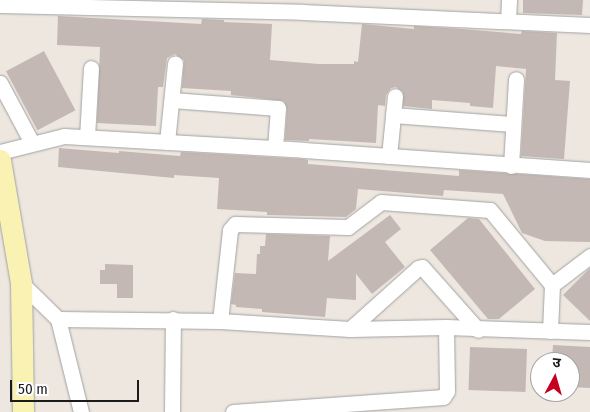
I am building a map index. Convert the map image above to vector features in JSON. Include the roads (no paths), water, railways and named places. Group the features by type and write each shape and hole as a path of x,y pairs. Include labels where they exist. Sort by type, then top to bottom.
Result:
{"street":[{"path":"508,20 509,0"},
{"path":"0,5 303,6 590,25"},
{"path":"168,142 175,63"},
{"path":"87,137 91,68"},
{"path":"511,166 516,79"},
{"path":"0,83 32,143"},
{"path":"389,156 394,96"},
{"path":"172,100 278,108 275,148"},
{"path":"393,115 512,124"},
{"path":"0,152 64,136 275,148 511,166 590,170"},
{"path":"0,160 22,283 23,412"},
{"path":"220,321 230,230 235,224 348,227 381,202 490,210 552,285 550,331"},
{"path":"552,285 590,256"},
{"path":"350,329 418,268 422,267 478,330"},
{"path":"22,283 58,319 80,412"},
{"path":"58,319 173,319 350,329 446,327 478,330 590,332"},
{"path":"172,412 173,319"},
{"path":"233,412 443,397 447,391 446,327"}]}
